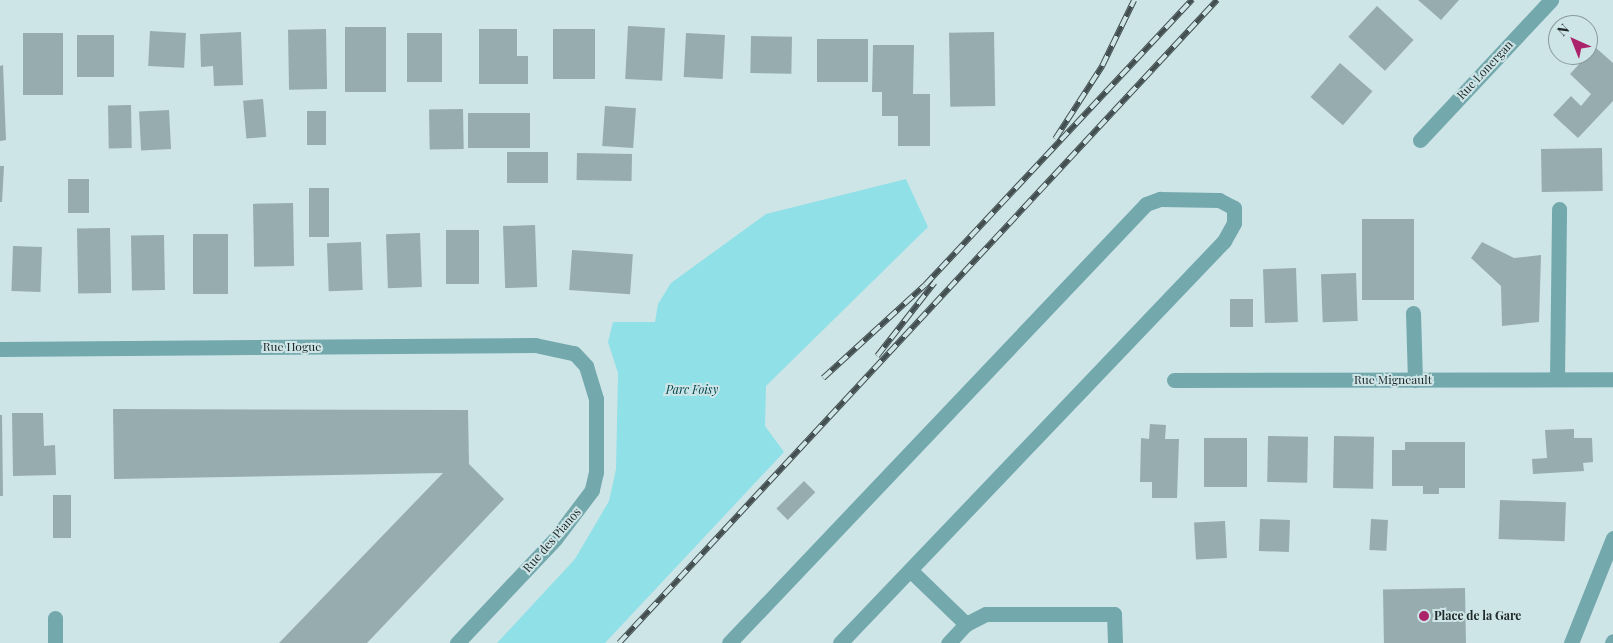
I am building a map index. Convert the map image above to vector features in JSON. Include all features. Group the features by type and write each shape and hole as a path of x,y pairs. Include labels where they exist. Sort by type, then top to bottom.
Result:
{"street":[{"name":"Rue Lonergan","path":"1420,140 1551,0"},
{"path":"729,643 1146,204 1160,199 1228,202 1236,215 1224,241 840,643"},
{"path":"1557,379 1559,209"},
{"path":"1413,313 1415,380"},
{"name":"Rue Hogue","path":"0,349 535,345 562,347 581,358"},
{"name":"Rue des Pianos","path":"457,643 555,539 592,490 596,472 596,399 581,358"},
{"name":"Rue Migneault","path":"1174,380 1613,379"},
{"path":"1571,643 1613,538"},
{"path":"910,570 966,624"},
{"path":"948,643 966,624 986,614 1114,614 1114,643"},
{"path":"55,618 55,643"}],"green space":[{"name":"Parc Foisy","path":"906,179 928,227 766,386 765,426 784,452 605,643 497,643 575,559 609,501 616,469 618,373 608,342 613,322 655,322 658,304 671,283 766,214"}],"building":[{"path":"1418,0 1459,0 1441,20"},
{"path":"1377,6 1414,40 1385,71 1348,37"},
{"path":"628,26 665,28 662,81 625,79"},
{"path":"345,27 386,27 386,92 345,92"},
{"path":"326,29 327,89 289,90 288,30"},
{"path":"479,29 517,29 517,56 528,56 528,84 479,84"},
{"path":"553,29 595,29 595,79 553,79"},
{"path":"150,31 186,33 184,68 148,66"},
{"path":"241,32 243,85 214,86 213,66 201,67 200,34"},
{"path":"994,32 995,106 950,107 949,33"},
{"path":"23,33 63,33 63,95 23,95"},
{"path":"407,33 442,33 442,82 407,82"},
{"path":"686,33 725,35 723,79 684,77"},
{"path":"77,35 114,35 114,77 77,77"},
{"path":"751,36 792,37 791,74 750,73"},
{"path":"817,39 868,39 868,82 817,82"},
{"path":"873,45 914,45 913,94 930,94 930,146 898,146 898,116 882,116 882,92 872,92"},
{"path":"1598,50 1613,63 1613,101 1578,138 1553,115 1571,96 1581,106 1591,94 1570,74 1578,65 1598,65"},
{"path":"1340,63 1372,91 1343,125 1310,97"},
{"path":"3,65 6,140 0,141 0,66"},
{"path":"263,99 266,137 246,139 243,101"},
{"path":"108,105 131,105 132,148 109,148"},
{"path":"605,106 636,108 633,148 602,146"},
{"path":"463,109 464,149 430,150 429,110"},
{"path":"169,110 171,149 141,151 139,112"},
{"path":"307,111 326,111 326,145 307,145"},
{"path":"468,113 530,113 530,148 468,148"},
{"path":"1602,148 1603,191 1542,192 1541,149"},
{"path":"507,152 548,152 548,183 507,183"},
{"path":"577,153 632,154 632,181 577,180"},
{"path":"0,166 4,166 2,202 0,202"},
{"path":"68,179 89,179 89,213 68,213"},
{"path":"309,188 329,188 329,237 309,237"},
{"path":"293,203 294,266 254,267 253,204"},
{"path":"1362,219 1414,219 1414,300 1362,300"},
{"path":"535,225 537,287 505,288 503,226"},
{"path":"110,228 111,293 78,294 77,229"},
{"path":"446,230 479,230 479,284 446,284"},
{"path":"420,233 422,287 388,288 386,234"},
{"path":"193,234 228,234 228,294 193,294"},
{"path":"164,235 165,290 132,291 131,236"},
{"path":"361,242 363,290 329,291 327,243"},
{"path":"1482,242 1514,258 1541,255 1539,322 1502,326 1501,286 1471,258"},
{"path":"13,246 42,247 40,292 11,291"},
{"path":"572,250 633,254 630,294 569,290"},
{"path":"1296,268 1298,322 1265,323 1263,269"},
{"path":"1356,273 1358,321 1323,322 1321,274"},
{"path":"1230,299 1253,299 1253,327 1230,327"},
{"path":"113,409 468,410 469,464 504,499 367,643 279,643 443,473 114,479"},
{"path":"12,413 43,413 44,446 55,445 56,475 13,476"},
{"path":"0,415 2,415 3,496 0,496"},
{"path":"1150,424 1166,425 1165,439 1179,439 1177,498 1152,498 1152,482 1140,482 1141,438 1149,439"},
{"path":"1574,429 1574,438 1592,438 1593,462 1583,463 1584,471 1533,474 1532,459 1547,458 1545,430"},
{"path":"1268,436 1308,437 1307,483 1267,482"},
{"path":"1334,436 1374,437 1373,489 1333,488"},
{"path":"1204,438 1247,438 1247,487 1204,487"},
{"path":"1405,442 1465,442 1465,488 1439,488 1439,494 1423,494 1423,486 1392,486 1392,450 1405,450"},
{"path":"804,481 815,492 788,520 776,509"},
{"path":"53,495 71,495 71,538 53,538"},
{"path":"1500,500 1566,502 1565,541 1499,539"},
{"path":"1260,519 1290,520 1289,552 1259,551"},
{"path":"1371,519 1388,520 1386,551 1369,550"},
{"path":"1225,521 1227,558 1196,560 1194,523"},
{"name":"Place de la Gare","path":"1465,588 1466,643 1384,643 1383,589"}],"railway":[{"path":"1055,139 1102,66 1134,0"},
{"path":"823,378 925,285 1192,0"},
{"path":"619,643 1217,0"},
{"path":"877,356 934,283"}],"place":[{"name":"Place de la Gare","path":"1424,616"}]}
